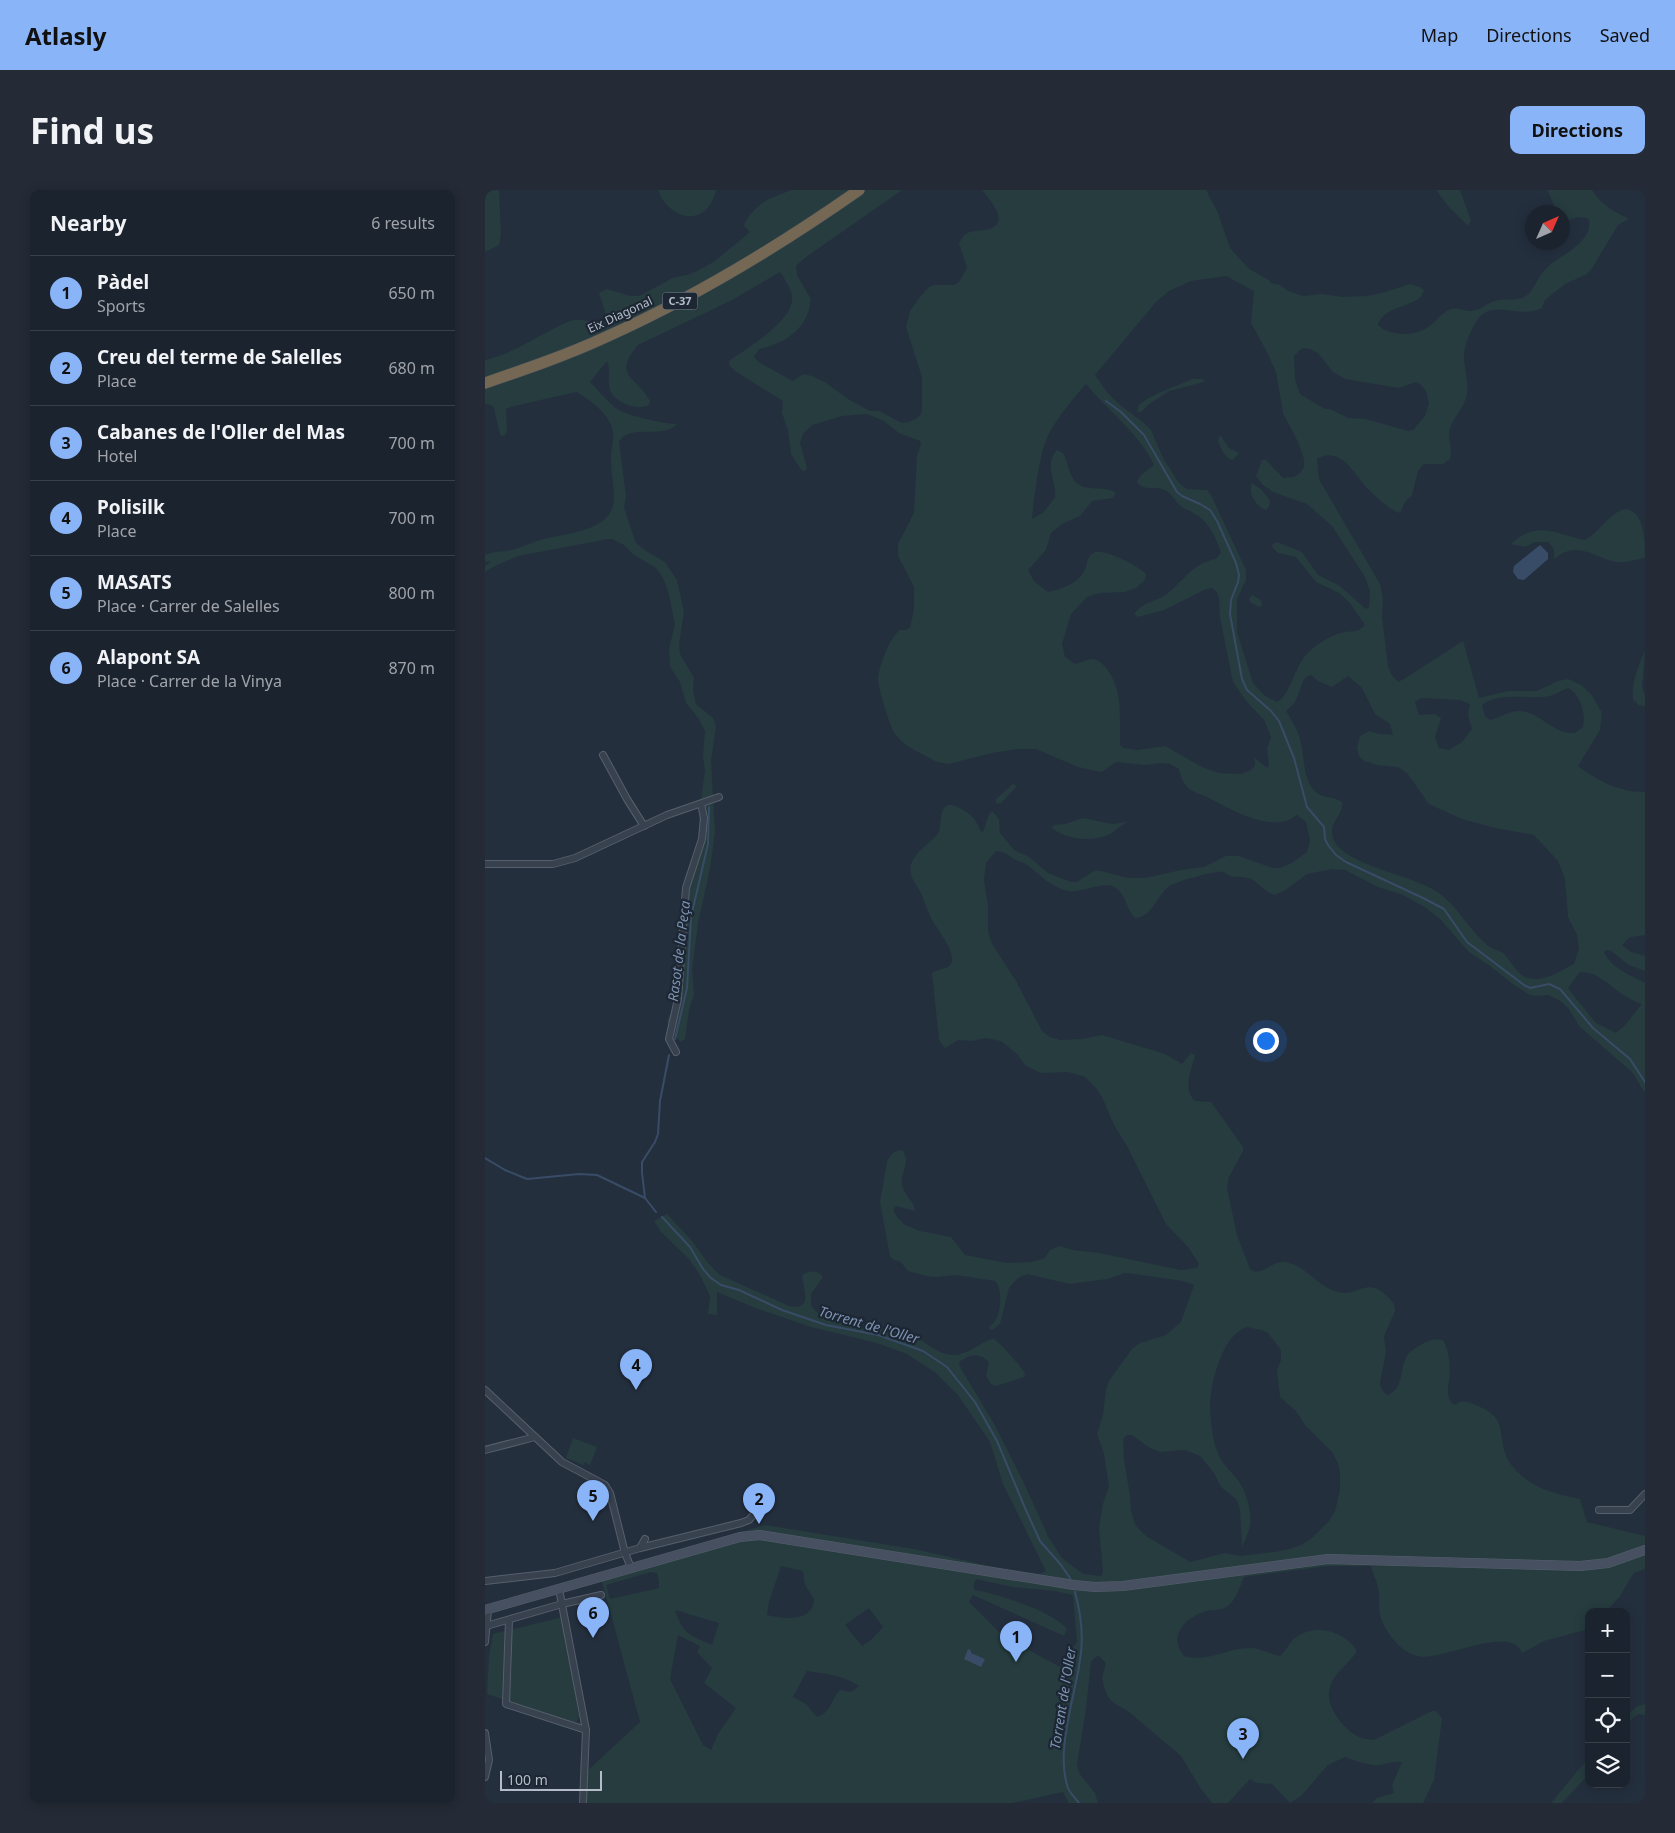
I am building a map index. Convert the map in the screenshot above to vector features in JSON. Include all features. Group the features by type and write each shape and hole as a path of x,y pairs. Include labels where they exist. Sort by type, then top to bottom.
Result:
{"highway":[{"name":"Eix Diagonal","path":"485,383 606,338 681,300 753,261 859,190"}],"street":[{"path":"603,755 627,800 644,826"},
{"path":"485,864 553,864 575,858 667,815 719,798"},
{"path":"676,1052 669,1039 678,999 686,888 702,838 703,818 701,804"},
{"path":"485,1390 562,1462 605,1485 610,1493 625,1553 631,1568"},
{"path":"485,1450 535,1437"},
{"path":"1599,1510 1630,1510 1645,1494"},
{"path":"485,1581 555,1573 749,1520 757,1510 755,1500"},
{"path":"485,1642 486,1610 740,1538 760,1535 1095,1587 1123,1586 1328,1559 1580,1566 1607,1563 1645,1550"},
{"path":"641,1548 645,1539"},
{"path":"559,1589 585,1730 583,1803"},
{"path":"486,1626 601,1595"},
{"path":"509,1620 506,1704 585,1730"},
{"path":"485,1733 489,1760 485,1777"}],"green space":[{"path":"485,190 499,190 501,235 499,245 485,252"},
{"path":"658,190 716,190 713,200 703,212 689,216 681,215 674,211 663,201"},
{"path":"791,190 902,190 796,266 797,275 811,299 806,318 794,333 779,343 759,349 754,357 760,363 793,381 803,374 812,376 825,382 848,399 870,411 879,411 902,423 917,418 921,414 922,408 922,377 906,327 910,311 929,287 934,285 954,285 959,282 967,268 959,243 966,234 986,230 998,223 997,212 982,190 1206,190 1218,213 1230,248 1249,269 1288,291 1303,296 1322,294 1343,297 1367,296 1410,284 1420,287 1424,290 1421,296 1409,304 1387,313 1378,325 1383,329 1403,334 1423,330 1443,313 1452,309 1471,311 1495,301 1526,296 1547,267 1580,243 1588,232 1589,220 1578,217 1570,220 1570,205 1554,205 1547,190 1592,190 1604,203 1629,219 1618,225 1591,270 1585,275 1565,284 1545,300 1542,308 1527,312 1493,310 1486,312 1478,319 1471,331 1464,351 1467,394 1450,428 1450,459 1443,464 1424,464 1418,471 1412,495 1405,502 1400,513 1391,509 1378,498 1366,487 1351,468 1339,458 1325,456 1317,459 1320,481 1380,584 1383,598 1382,616 1388,666 1391,674 1398,682 1463,641 1479,698 1508,691 1537,691 1558,681 1568,679 1581,685 1591,694 1602,713 1600,730 1578,766 1609,785 1626,790 1645,792 1645,935 1630,937 1622,945 1631,952 1645,956 1645,971 1629,965 1611,951 1607,950 1604,952 1616,967 1645,983 1645,1093 1632,1072 1580,1027 1568,1008 1559,1000 1548,995 1530,995 1469,952 1440,919 1426,908 1403,895 1378,887 1345,870 1332,869 1307,874 1287,889 1275,895 1269,893 1250,879 1230,876 1224,872 1204,875 1178,882 1168,887 1146,914 1135,918 1124,897 1114,887 1104,885 1069,891 1051,884 1025,863 999,851 996,851 986,863 984,880 988,906 988,931 992,944 1016,981 1042,1031 1050,1037 1060,1040 1082,1039 1102,1035 1165,1054 1182,1064 1191,1053 1195,1055 1188,1085 1191,1096 1195,1101 1211,1102 1243,1147 1243,1151 1229,1177 1227,1188 1237,1235 1250,1269 1258,1271 1280,1262 1285,1262 1299,1267 1323,1285 1338,1292 1351,1292 1368,1287 1380,1291 1391,1300 1395,1309 1384,1336 1386,1352 1380,1383 1382,1390 1387,1395 1392,1393 1399,1385 1404,1363 1409,1353 1429,1341 1435,1339 1443,1340 1450,1363 1448,1394 1451,1402 1455,1405 1461,1402 1468,1402 1486,1410 1494,1417 1499,1424 1507,1458 1521,1475 1544,1489 1580,1499 1587,1522 1645,1536 1645,1569 1634,1573 1620,1596 1610,1608 1585,1608 1585,1630 1544,1641 1522,1653 1515,1645 1504,1642 1490,1642 1443,1654 1417,1656 1409,1653 1396,1642 1383,1623 1380,1614 1378,1589 1371,1566 1328,1566 1244,1577 1237,1594 1229,1605 1218,1610 1206,1611 1196,1615 1184,1624 1178,1636 1179,1649 1184,1656 1193,1658 1209,1657 1233,1650 1250,1648 1280,1656 1295,1638 1303,1633 1319,1630 1336,1633 1350,1642 1356,1649 1356,1653 1335,1677 1329,1694 1332,1709 1336,1716 1353,1733 1361,1738 1374,1740 1432,1711 1436,1711 1442,1718 1434,1780 1423,1803 1372,1803 1377,1798 1394,1793 1392,1785 1402,1762 1372,1765 1345,1757 1328,1765 1301,1796 1290,1803 1272,1784 1257,1783 1250,1779 1228,1803 1212,1803 1181,1756 1128,1711 1115,1704 1108,1697 1102,1678 1106,1663 1098,1655 1091,1661 1086,1709 1077,1764 1079,1773 1095,1793 1098,1803 1069,1803 1063,1792 1012,1803 587,1803 587,1771 640,1722 600,1574 765,1525 914,1549 998,1568 1040,1574 1046,1571 1003,1484 990,1442 958,1395 936,1373 907,1354 877,1343 811,1327 758,1309 717,1292 717,1315 708,1314 710,1296 700,1275 689,1259 661,1232 654,1221 667,1214 720,1275 789,1306 797,1307 802,1305 805,1292 802,1275 814,1272 819,1273 823,1277 811,1294 811,1305 817,1312 827,1318 851,1325 906,1331 938,1351 952,1355 964,1353 991,1339 996,1340 1023,1370 1025,1373 1024,1377 996,1386 991,1384 986,1376 989,1362 978,1355 963,1359 959,1362 960,1367 993,1422 1049,1538 1062,1558 1083,1574 1101,1576 1103,1572 1099,1528 1103,1504 1109,1486 1104,1454 1097,1434 1103,1415 1106,1390 1109,1381 1132,1349 1140,1343 1166,1335 1181,1322 1194,1285 1183,1281 1125,1273 1107,1279 1070,1284 1027,1274 1018,1278 1009,1288 1000,1324 990,1330 989,1327 997,1317 1000,1307 999,1289 995,1281 956,1275 926,1276 908,1271 901,1262 894,1260 890,1256 880,1202 887,1162 891,1155 897,1151 902,1150 905,1154 906,1163 902,1185 915,1211 896,1206 893,1210 898,1218 905,1225 920,1231 951,1237 965,1255 1007,1263 1031,1262 1045,1258 1050,1250 1059,1246 1181,1270 1197,1268 1199,1264 1188,1247 1166,1224 1127,1146 1114,1125 1102,1097 1085,1077 1068,1072 1041,1073 1025,1065 1017,1054 1001,1041 986,1038 972,1041 958,1040 945,1048 939,1040 932,973 950,966 952,955 947,943 930,916 920,891 912,878 911,868 915,857 939,832 943,809 949,805 964,810 975,820 982,833 992,811 999,819 1000,833 1014,850 1029,857 1048,873 1071,882 1077,882 1094,871 1128,878 1145,878 1204,867 1226,856 1239,856 1273,868 1280,868 1292,863 1307,852 1310,840 1306,822 1297,815 1287,820 1276,822 1264,821 1239,813 1193,792 1182,780 1179,769 1170,764 1145,765 1116,762 1102,772 1078,767 1036,749 1017,749 949,764 937,762 899,739 887,716 878,679 883,660 892,639 900,630 906,630 910,627 914,610 914,587 898,556 898,544 914,513 917,456 921,444 920,441 899,433 884,421 867,414 842,416 812,425 803,434 800,443 807,468 805,471 802,471 791,454 788,430 782,413 783,401 735,371 729,365 729,361 756,343 776,326 790,308 791,293 780,272 732,300 638,345 630,355 627,370 629,376 645,393 650,401 649,405 639,407 627,405 613,395 609,387 607,361 590,382 619,410 647,419 677,424 671,429 664,431 632,433 619,441 626,496 624,507 636,543 665,562 677,580 684,611 679,645 680,654 694,678 693,691 696,704 713,718 716,726 711,761 715,832 710,869 698,923 692,970 694,994 689,1010 685,1039 681,1042 669,1030 667,1021 672,1009 676,987 677,943 682,890 685,876 698,844 700,831 699,814 705,771 703,756 705,731 699,719 686,703 680,682 670,667 669,649 675,624 668,591 663,578 656,568 633,554 624,545 612,539 518,556 485,572 485,566 492,561 485,562 485,555 511,550 544,539 584,530 603,521 613,506 614,493 611,462 612,427 600,409 576,392 510,407 506,409 507,432 504,436 500,435 494,408 491,405 485,404 485,360 518,348 570,321 603,321 607,318 599,293 607,289 630,296 639,296 673,278 701,269 715,261 750,232 744,226 745,223 760,205","holes":["1226,276 1254,291 1251,323 1276,372 1283,413 1298,442 1304,459 1304,467 1294,477 1283,478 1266,460 1262,460 1256,476 1263,485 1273,492 1307,504 1332,526 1365,577 1370,591 1369,607 1366,609 1340,586 1318,575 1302,552 1276,542 1272,545 1278,553 1296,557 1316,582 1339,593 1350,603 1365,625 1356,631 1340,633 1330,637 1312,649 1301,661 1289,688 1277,702 1265,696 1253,683 1237,632 1237,599 1246,580 1246,570 1211,495 1207,490 1187,489 1179,483 1163,458 1151,430 1119,404 1107,392 1095,375 1156,302 1169,291 1191,281","1301,349 1310,349 1318,353 1333,372 1345,379 1399,388 1416,382 1426,391 1429,403 1425,416 1413,430 1408,431 1366,419 1348,418 1330,409 1325,409 1300,394 1295,380 1294,356","1086,384 1132,432 1148,453 1154,465 1140,476 1137,482 1146,488 1158,488 1168,492 1179,505 1200,517 1208,526 1221,552 1217,558 1195,568 1163,597 1146,604 1134,614 1138,617 1164,610 1206,589 1212,588 1217,592 1233,682 1247,702 1264,720 1271,737 1267,749 1269,765 1267,768 1254,757 1255,765 1251,770 1241,774 1219,773 1202,767 1165,746 1137,750 1123,748 1120,745 1117,692 1115,684 1104,665 1093,659 1075,664 1065,657 1062,644 1071,614 1087,597 1100,593 1125,592 1136,588 1145,580 1146,574 1120,558 1098,552 1090,556 1079,578 1065,587 1048,592 1034,581 1028,570 1046,550 1051,533 1062,524 1080,516 1092,501 1112,498 1115,495 1115,492 1110,490 1088,488 1078,484 1072,477 1063,453 1057,450 1051,461 1055,497 1044,512 1032,519 1037,478 1047,438 1054,425","1311,675 1318,681 1332,687 1348,676 1362,688 1375,714 1390,724 1393,735 1369,731 1360,736 1357,749 1359,756 1364,761 1377,765 1398,767 1407,773 1429,804 1462,819 1495,828 1534,835 1558,861 1565,879 1568,917 1577,935 1579,948 1574,964 1539,979 1524,976 1517,971 1504,954 1489,947 1439,893 1414,881 1356,859 1344,852 1336,844 1332,831 1341,812 1342,802 1320,795 1312,788 1306,775 1299,735 1286,711 1295,702 1305,679","1568,688 1573,691 1579,700 1584,716 1583,727 1575,733 1560,731 1527,712 1512,712 1490,720 1485,716 1482,706 1493,699 1546,697","1421,698 1460,700 1470,704 1468,715 1472,729 1462,742 1449,750 1439,748 1435,737 1441,718 1434,714 1419,715 1415,702","1580,972 1587,972 1599,977 1621,994 1642,1004 1616,1033 1596,1023 1568,988","1247,1327 1262,1330 1268,1333 1281,1350 1281,1360 1277,1370 1280,1397 1296,1411 1305,1425 1332,1452 1338,1463 1340,1490 1335,1511 1329,1521 1303,1544 1275,1552 1240,1556 1225,1553 1190,1562 1146,1536 1135,1525 1131,1510 1123,1439 1127,1435 1132,1435 1150,1448 1160,1452 1185,1450 1200,1456 1214,1473 1221,1487 1237,1500 1240,1510 1242,1547 1250,1523 1248,1503 1241,1485 1219,1455 1214,1440 1210,1406 1212,1385 1219,1360 1231,1339 1239,1331","781,1566 803,1571 805,1585 814,1599 812,1607 808,1612 796,1618 767,1615 769,1602","651,1572 657,1573 659,1588 610,1599 606,1585","976,1579 1012,1587 1055,1591 1073,1595 1077,1642 1060,1667 1003,1636 969,1602 973,1595 1064,1636 1067,1629 1060,1622 1010,1599 975,1590 973,1586","869,1608 883,1627 872,1639 862,1646 845,1625","675,1610 719,1623 712,1645 692,1636 681,1624","678,1635 700,1646 697,1652 712,1668 704,1683 736,1708 718,1734 711,1750 703,1745 670,1679","807,1671 841,1677 859,1686 851,1692 840,1690 826,1712 817,1717 806,1704 793,1697"]},
{"path":"1436,190 1460,190 1471,221 1468,226 1449,207"},
{"path":"1192,379 1203,379 1204,382 1169,391 1141,412 1137,412 1139,405 1151,397"},
{"path":"1220,435 1229,448 1239,453 1233,460 1228,458 1222,450 1218,441"},
{"path":"1252,483 1262,490 1270,501 1269,507 1266,510 1253,499"},
{"path":"1625,509 1637,515 1643,528 1645,558 1617,562 1578,550 1571,550 1554,559 1554,549 1548,542 1534,542 1526,547 1511,544 1529,532 1537,530 1546,530 1584,540 1595,533 1613,515"},
{"path":"1252,595 1261,600 1262,606 1259,607 1250,602 1249,599"},
{"path":"1645,651 1642,688 1645,695 1645,706 1639,705 1633,700 1633,688"},
{"path":"1013,784 1017,786 1001,803 997,804 995,800"},
{"path":"1083,818 1112,824 1128,822 1108,835 1094,839 1078,839 1063,835 1051,827"},
{"path":"573,1438 597,1447 590,1465 585,1462 583,1465 566,1458"},
{"path":"563,1617 579,1717 576,1723 487,1694 489,1656 493,1634"},
{"path":"1645,1704 1645,1715 1638,1714 1630,1721 1630,1712 1636,1707"},
{"path":"1585,1762 1585,1778 1562,1803 1551,1803"}],"water":[{"path":"1540,545 1548,553 1548,559 1524,580 1518,579 1513,572 1514,566"},
{"path":"968,1649 971,1653 985,1659 981,1667 964,1659"}],"waterway":[{"path":"1106,401 1121,412 1144,435 1177,492 1210,510 1217,521 1236,563 1239,575 1231,600 1230,614 1242,679 1247,690 1271,711 1279,721 1294,758 1307,807 1324,827 1325,839 1328,845 1336,855 1346,862 1444,909 1467,942 1524,985 1530,988 1549,984 1560,989 1593,1028 1630,1059 1645,1082"},
{"name":"Rasot de la Peça","path":"675,1039 687,988 691,917 708,844 709,807"},
{"name":"Rasot de la Peça","path":"645,1198 642,1162 658,1134 660,1101 669,1055"},
{"path":"485,1158 505,1170 527,1179 579,1174 597,1175 645,1198 656,1212"},
{"name":"Torrent de l'Oller","path":"662,1217 690,1247 703,1269 721,1285 739,1290 782,1310 826,1325 878,1335 923,1351 947,1367 975,1402 997,1441 1040,1541 1070,1578"},
{"name":"Torrent de l'Oller","path":"1075,1592 1079,1609 1082,1643 1078,1675 1067,1724 1064,1758 1068,1788 1079,1803"}],"place":[{"name":"Polisilk","path":"636,1390"},
{"name":"MASATS","path":"593,1521"},
{"name":"Creu del terme de Salelles","path":"759,1524"},
{"name":"Alapont SA","path":"593,1638"},
{"name":"Pàdel","path":"1016,1662"},
{"name":"Cabanes de l'Oller del Mas","path":"1243,1759"}]}
